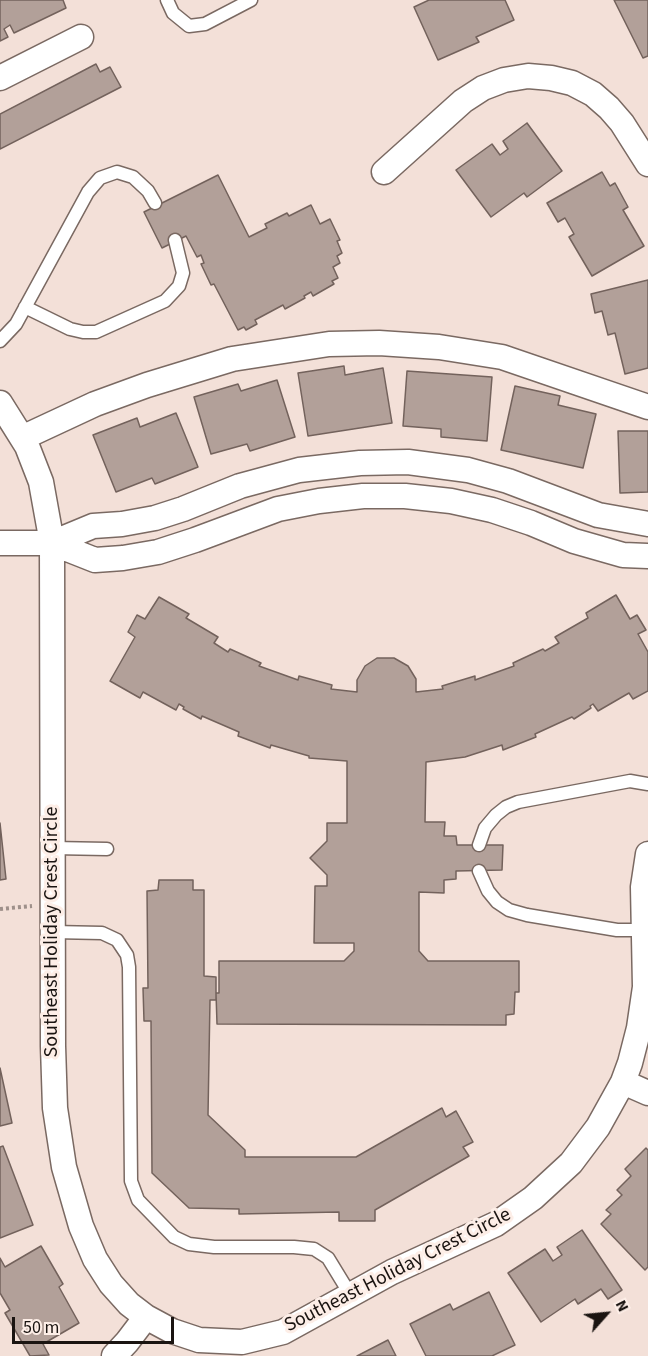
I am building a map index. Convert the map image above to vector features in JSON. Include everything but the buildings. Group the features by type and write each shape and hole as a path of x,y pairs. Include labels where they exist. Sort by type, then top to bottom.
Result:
{"street":[{"path":"0,78 81,37"},
{"path":"384,172 463,101 483,88 504,80 528,76 572,83 593,94 622,123 648,164"},
{"path":"22,438 95,404 232,359 329,344 379,343 439,347 502,357 648,407"},
{"name":"Southeast Holiday Crest Circle","path":"0,403 22,438 40,482 52,543 55,1108 64,1167 81,1226 95,1260 111,1284 129,1304 146,1317 172,1331 199,1340 242,1342 283,1332 392,1272 496,1224 533,1198 571,1163 598,1127 623,1082 639,1028 645,987 644,887 648,854"},
{"path":"52,543 93,526 155,518 240,486 300,470 360,462 408,462 468,470 508,480 598,515 648,524"},
{"path":"0,543 52,543 95,560 123,558 158,552 278,509 363,496 405,496 451,501 492,510 574,541 623,555 648,556"},
{"path":"623,1082 648,1093"},
{"path":"114,1356 128,1342 146,1317"}],"lane":[{"path":"167,0 173,13 189,26 205,24 251,0"},
{"path":"0,341 16,324 88,192 100,178 117,172 133,177 148,191 155,203"},
{"path":"26,307 70,329 96,332 165,301 179,286 183,273 175,240"},
{"path":"479,844 484,828 496,815 506,807 518,802 630,781 648,784"},
{"path":"53,848 107,849"},
{"path":"479,871 488,891 497,902 509,910 617,930 644,930"},
{"path":"53,932 102,933 117,940 127,955 131,1181 138,1200 174,1237 189,1244 214,1247 314,1249 328,1258 350,1294"}],"path":[{"path":"0,909 53,905"}]}
